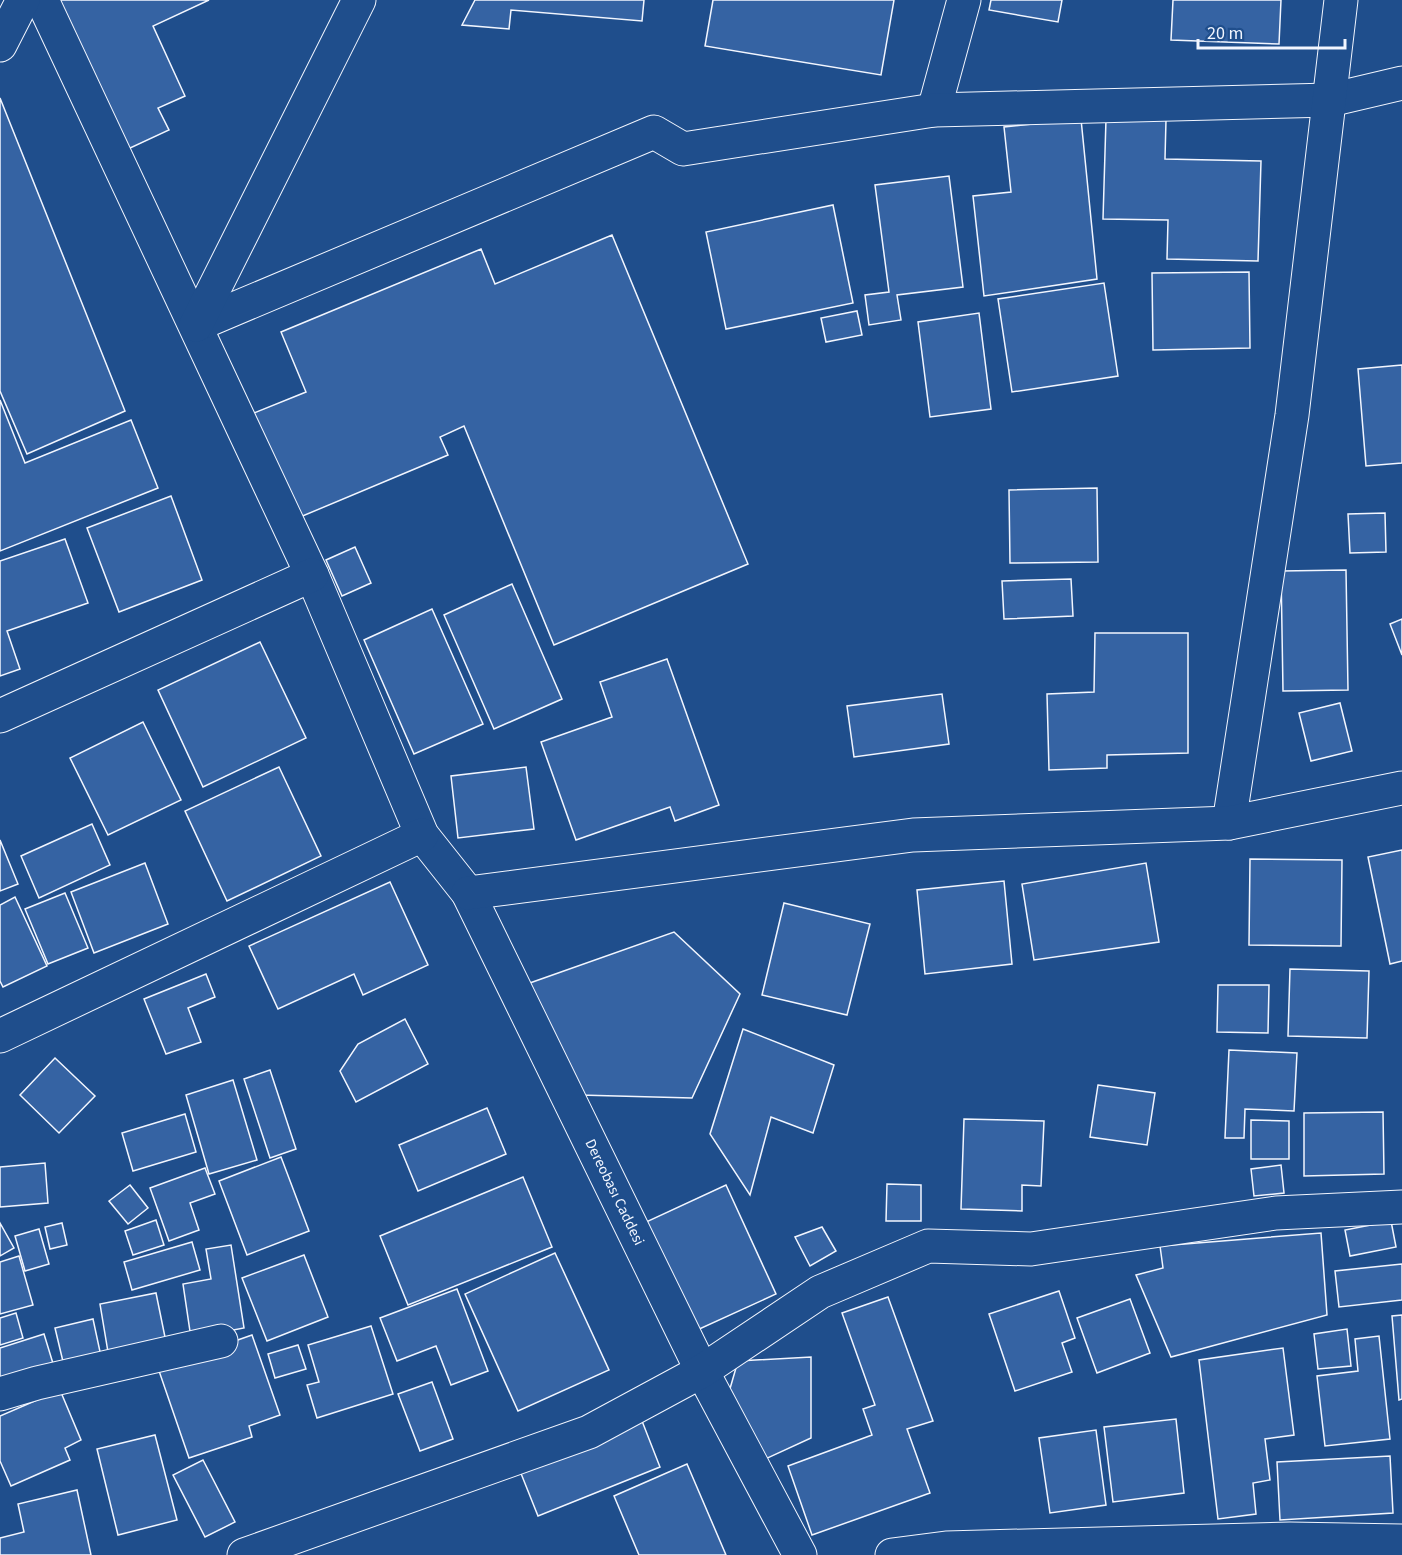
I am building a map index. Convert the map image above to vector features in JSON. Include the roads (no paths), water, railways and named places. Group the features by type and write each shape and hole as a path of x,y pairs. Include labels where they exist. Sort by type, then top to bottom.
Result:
{"street":[{"path":"0,45 23,0"},
{"name":"Dereobası Caddesi","path":"42,0 312,575 422,835 468,893 702,1371 800,1555"},
{"path":"196,325 359,0"},
{"path":"934,110 964,0"},
{"path":"1229,823 1292,415 1341,0"},
{"path":"196,325 654,132 683,149 934,110 1330,100 1402,83"},
{"path":"0,716 312,575"},
{"path":"468,893 913,835 1229,823 1402,788"},
{"path":"0,1036 422,835"},
{"path":"244,1555 589,1432 702,1371 820,1292 928,1246 1031,1249 1276,1213 1402,1207"},
{"path":"0,1394 37,1383 222,1341"},
{"path":"892,1555 946,1548 1290,1539 1402,1541"}]}
